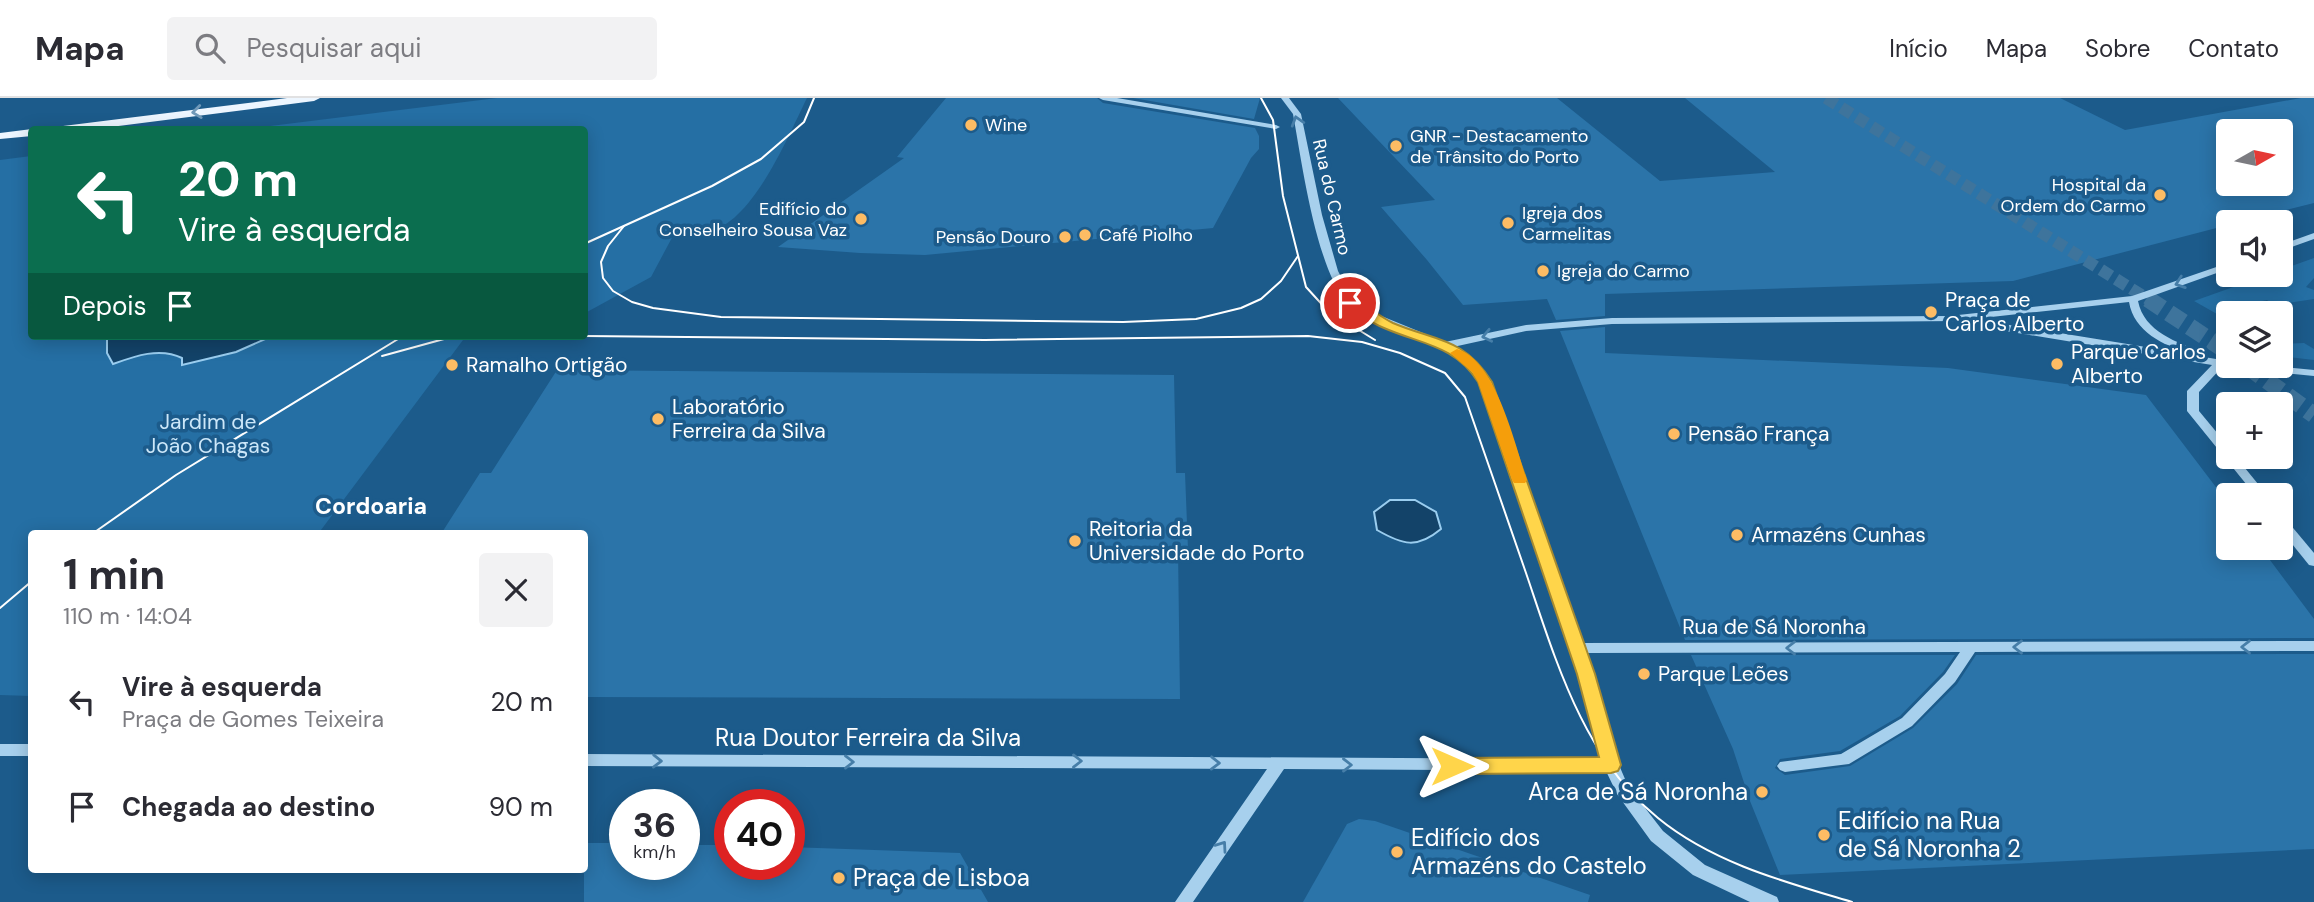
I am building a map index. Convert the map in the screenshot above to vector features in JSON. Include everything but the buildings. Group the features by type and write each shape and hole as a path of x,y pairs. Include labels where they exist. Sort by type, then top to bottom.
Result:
{"main road":[{"path":"87,126 314,98"},
{"path":"0,136 28,132"}],"street":[{"path":"1103,98 1276,127"},
{"name":"Rua do Carmo","path":"1285,98 1297,114 1326,255 1350,303 1388,325 1447,345"},
{"path":"2293,243 2314,236"},
{"path":"1447,345 1526,328 1612,321 1949,319 2133,299 2216,270"},
{"path":"2133,299 2137,317 2160,337 2216,361"},
{"path":"1949,319 2216,363"},
{"path":"1447,345 1477,370 1490,393 1596,705 1611,765 1622,790 1657,836 1699,870 1754,897 1771,902"},
{"path":"2216,371 2193,391 2193,411 2216,439"},
{"path":"2293,371 2314,373"},
{"path":"2240,469 2251,483"},
{"path":"2293,536 2314,562"},
{"name":"Rua de Sá Noronha","path":"1577,648 2314,646"},
{"path":"1785,766 1844,760 1907,722 1950,678 1971,648"},
{"path":"0,750 28,750"},
{"name":"Rua Doutor Ferreira da Silva","path":"588,760 1611,765"},
{"path":"1183,902 1279,764"}],"green space":[{"path":"497,98 807,98 767,176 740,213 724,225 708,232 675,232 651,277 588,311 588,126 270,126"},
{"name":"Jardim de João Chagas","path":"28,156 28,340 463,340 321,530 28,530 28,696 0,695 0,160"},
{"path":"2314,258 2314,278 2306,287 2314,290 2314,299 2293,302 2216,301 2216,313 2194,301 2233,287 2293,287 2293,265"},
{"path":"2293,343 2304,343 2314,349 2314,360 2293,358"}],"shaded area":[{"path":"107,340 263,340 236,352 182,365 182,358 165,353 139,356 113,364 107,353"},
{"path":"1390,500 1415,500 1436,512 1441,529 1425,540 1410,543 1377,530 1374,512"}],"tunnel":[{"path":"1826,98 2151,301"},
{"path":"2148,299 2216,344"},
{"path":"2263,378 2314,415"}],"tram line":[{"path":"588,242 712,186 761,159 804,122 814,98"},
{"path":"1261,98 1273,120 1283,196 1306,287 1328,311 1375,340"},
{"path":"624,226 608,246 601,262 603,278 613,291 632,302 653,308 721,317 1123,322 1196,319 1241,308 1261,299 1281,281 1298,256"},
{"path":"588,336 985,340 1308,336 1362,342 1400,353 1445,373 1465,397 1561,673 1591,737 1610,766 1632,794 1658,818 1702,847 1750,869 1852,902"},
{"path":"98,530 176,475 396,340"},
{"path":"382,356 440,340"},
{"path":"0,608 28,584"}],"slow traffic":[{"path":"1457,353 1477,370 1485,382 1519,480"}],"place":[{"name":"Wine","path":"971,125"},
{"name":"GNR - Destacamento de Trânsito do Porto","path":"1396,146"},
{"name":"Hospital da Ordem do Carmo","path":"2160,195"},
{"name":"Edifício do Conselheiro Sousa Vaz","path":"861,219"},
{"name":"Igreja dos Carmelitas","path":"1508,223"},
{"name":"Café Piolho","path":"1085,235"},
{"name":"Pensão Douro","path":"1065,237"},
{"name":"Igreja do Carmo","path":"1543,271"},
{"name":"Praça de Carlos Alberto","path":"1931,312"},
{"name":"Parque Carlos Alberto","path":"2057,364"},
{"name":"Ramalho Ortigão","path":"452,365"},
{"name":"Laboratório Ferreira da Silva","path":"658,419"},
{"name":"Pensão França","path":"1674,434"},
{"name":"Armazéns Cunhas","path":"1737,535"},
{"name":"Reitoria da Universidade do Porto","path":"1075,541"},
{"name":"Parque Leões","path":"1644,674"},
{"name":"Arca de Sá Noronha","path":"1762,792"},
{"name":"Edifício na Rua de Sá Noronha 2","path":"1824,835"},
{"name":"Edifício dos Armazéns do Castelo","path":"1397,852"},
{"name":"Praça de Lisboa","path":"839,878"}],"district":[{"name":"Cordoaria","path":"371,506"}],"route":[{"path":"1350,303 1388,325 1447,345 1477,370 1485,382 1586,674 1611,765 1452,766"}]}
